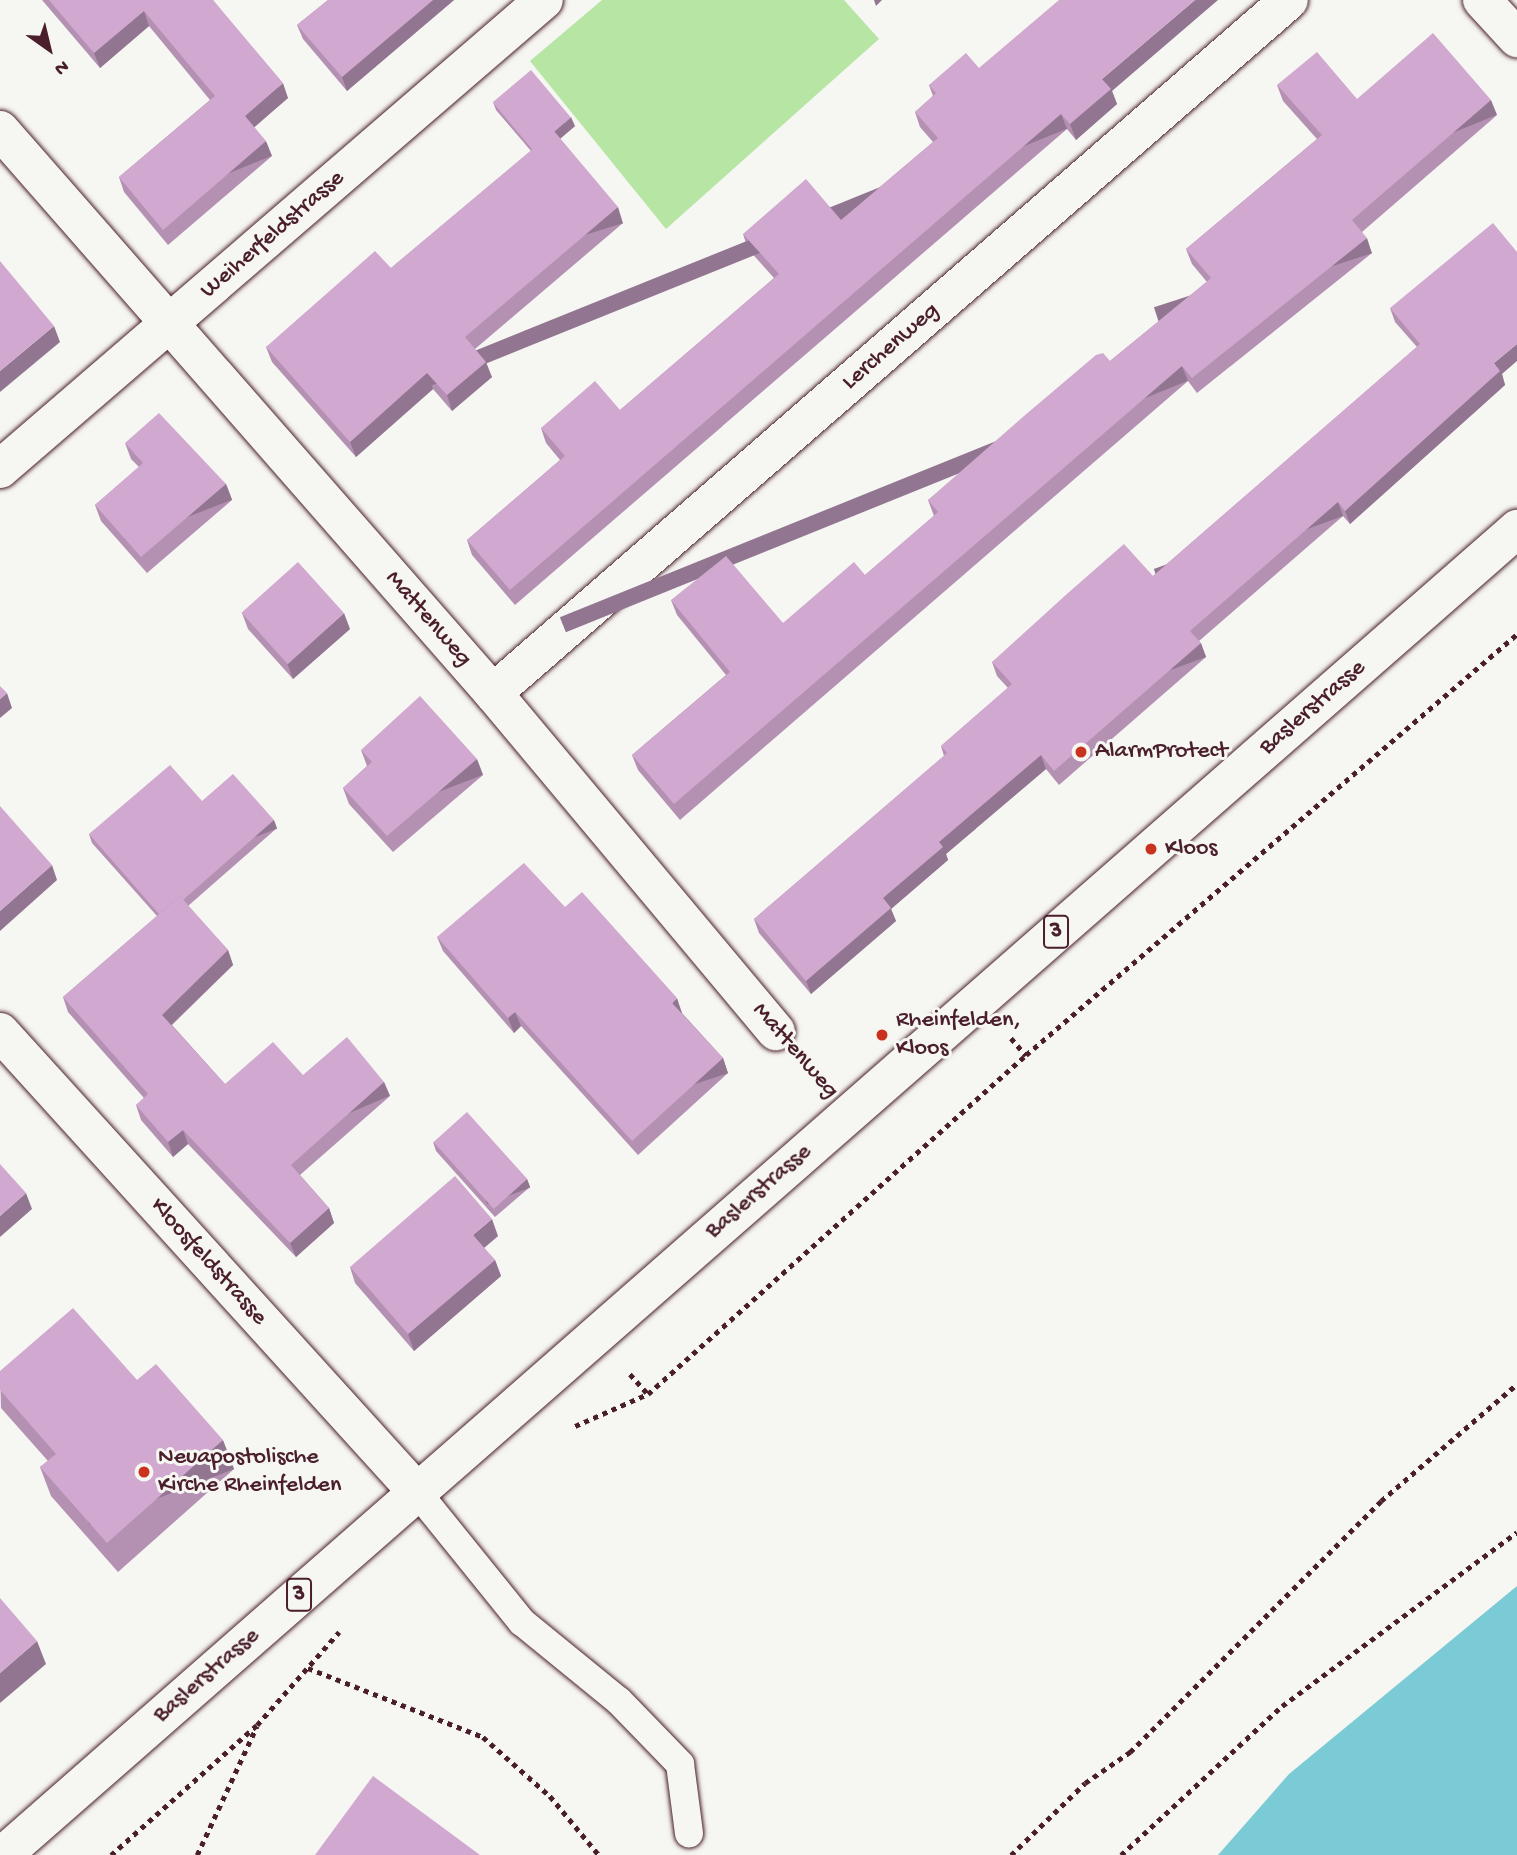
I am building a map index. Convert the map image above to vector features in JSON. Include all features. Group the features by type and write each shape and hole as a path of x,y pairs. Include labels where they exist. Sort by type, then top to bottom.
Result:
{"street":[{"name":"Weiherfeldstrasse","path":"0,469 544,0"},
{"name":"Lerchenweg","path":"493,693 1289,0"},
{"path":"1482,0 1517,38"},
{"name":"Mattenweg","path":"0,130 493,693 776,1031"},
{"name":"Baslerstrasse","path":"2,1855 1517,529"},
{"name":"Kloosfeldstrasse","path":"0,1032 417,1492"}],"lane":[{"path":"417,1492 522,1622 619,1701 680,1764 689,1833"}],"path":[{"path":"569,1431 648,1394 1026,1055 1517,634"},
{"path":"1010,1855 1085,1783 1129,1752 1381,1501 1517,1384"},
{"path":"1121,1855 1282,1706 1517,1532"},
{"path":"111,1855 257,1725 350,1621"},
{"path":"308,1668 483,1737 550,1797 599,1855"},
{"path":"197,1855 257,1725"}],"green space":[{"path":"602,0 844,0 879,39 666,229 530,61"}],"water":[{"path":"1517,1586 1517,1855 1218,1855 1289,1774"}],"building":[{"path":"49,0 213,0 283,83 245,116 266,141 163,230 119,177 215,96 144,11 94,53"},
{"path":"328,0 433,0 342,77 297,25"},
{"path":"1059,0 1195,0 1102,79 1111,89 1070,124 1061,114 510,590 467,540 565,456 541,428 595,381 620,410 779,274 743,234 806,179 841,220 938,138 915,112 936,93 929,85 966,53 979,68"},
{"path":"1433,33 1491,100 1352,220 1367,238 1192,378 1182,366 674,804 632,755 730,672 671,600 726,556 783,623 854,562 865,575 938,512 928,500 1024,416 1096,355 1103,353 1110,361 1211,278 1186,249 1322,135 1277,85 1317,52 1357,99"},
{"path":"531,70 571,117 533,150 493,102"},
{"path":"554,131 618,207 465,337 486,362 447,395 427,373 350,442 266,347 375,251 391,268"},
{"path":"1493,223 1517,252 1517,344 1494,363 1500,371 1345,511 1338,502 1190,631 1201,643 1054,771 1041,755 939,842 943,847 883,898 891,908 806,981 754,919 947,753 941,746 1012,684 992,662 1124,544 1153,576 1420,344 1390,308"},
{"path":"0,261 54,326 0,371"},
{"path":"159,413 226,484 141,557 95,505 143,463 125,443"},
{"path":"298,562 344,613 288,664 242,613"},
{"path":"0,686 7,693 0,699"},
{"path":"420,696 477,759 387,836 343,788 372,762 361,750"},
{"path":"170,765 202,801 233,774 274,820 183,900 180,896 159,914 89,834"},
{"path":"0,806 52,865 0,911"},
{"path":"524,863 565,907 582,892 677,998 672,1003 723,1058 632,1141 515,1012 508,1018 437,937"},
{"path":"180,896 228,950 162,1015 225,1084 273,1042 303,1075 347,1037 384,1082 291,1165 329,1208 290,1243 183,1130 168,1142 136,1105 148,1094 63,997"},
{"path":"467,1112 527,1179 494,1209 434,1142"},
{"path":"0,1164 26,1193 0,1216"},
{"path":"455,1176 492,1219 473,1235 495,1260 408,1334 350,1267"},
{"path":"73,1308 137,1380 156,1364 223,1440 107,1543 40,1467 56,1454 0,1390 0,1371"},
{"path":"0,1598 37,1641 0,1673"},
{"path":"373,1776 480,1855 315,1855"}],"place":[{"name":"AlarmProtect","path":"1081,752"},
{"name":"Kloos","path":"1151,849"},
{"name":"Rheinfelden, Kloos","path":"882,1035"},
{"name":"Neuapostolische Kirche Rheinfelden","path":"144,1472"}]}
